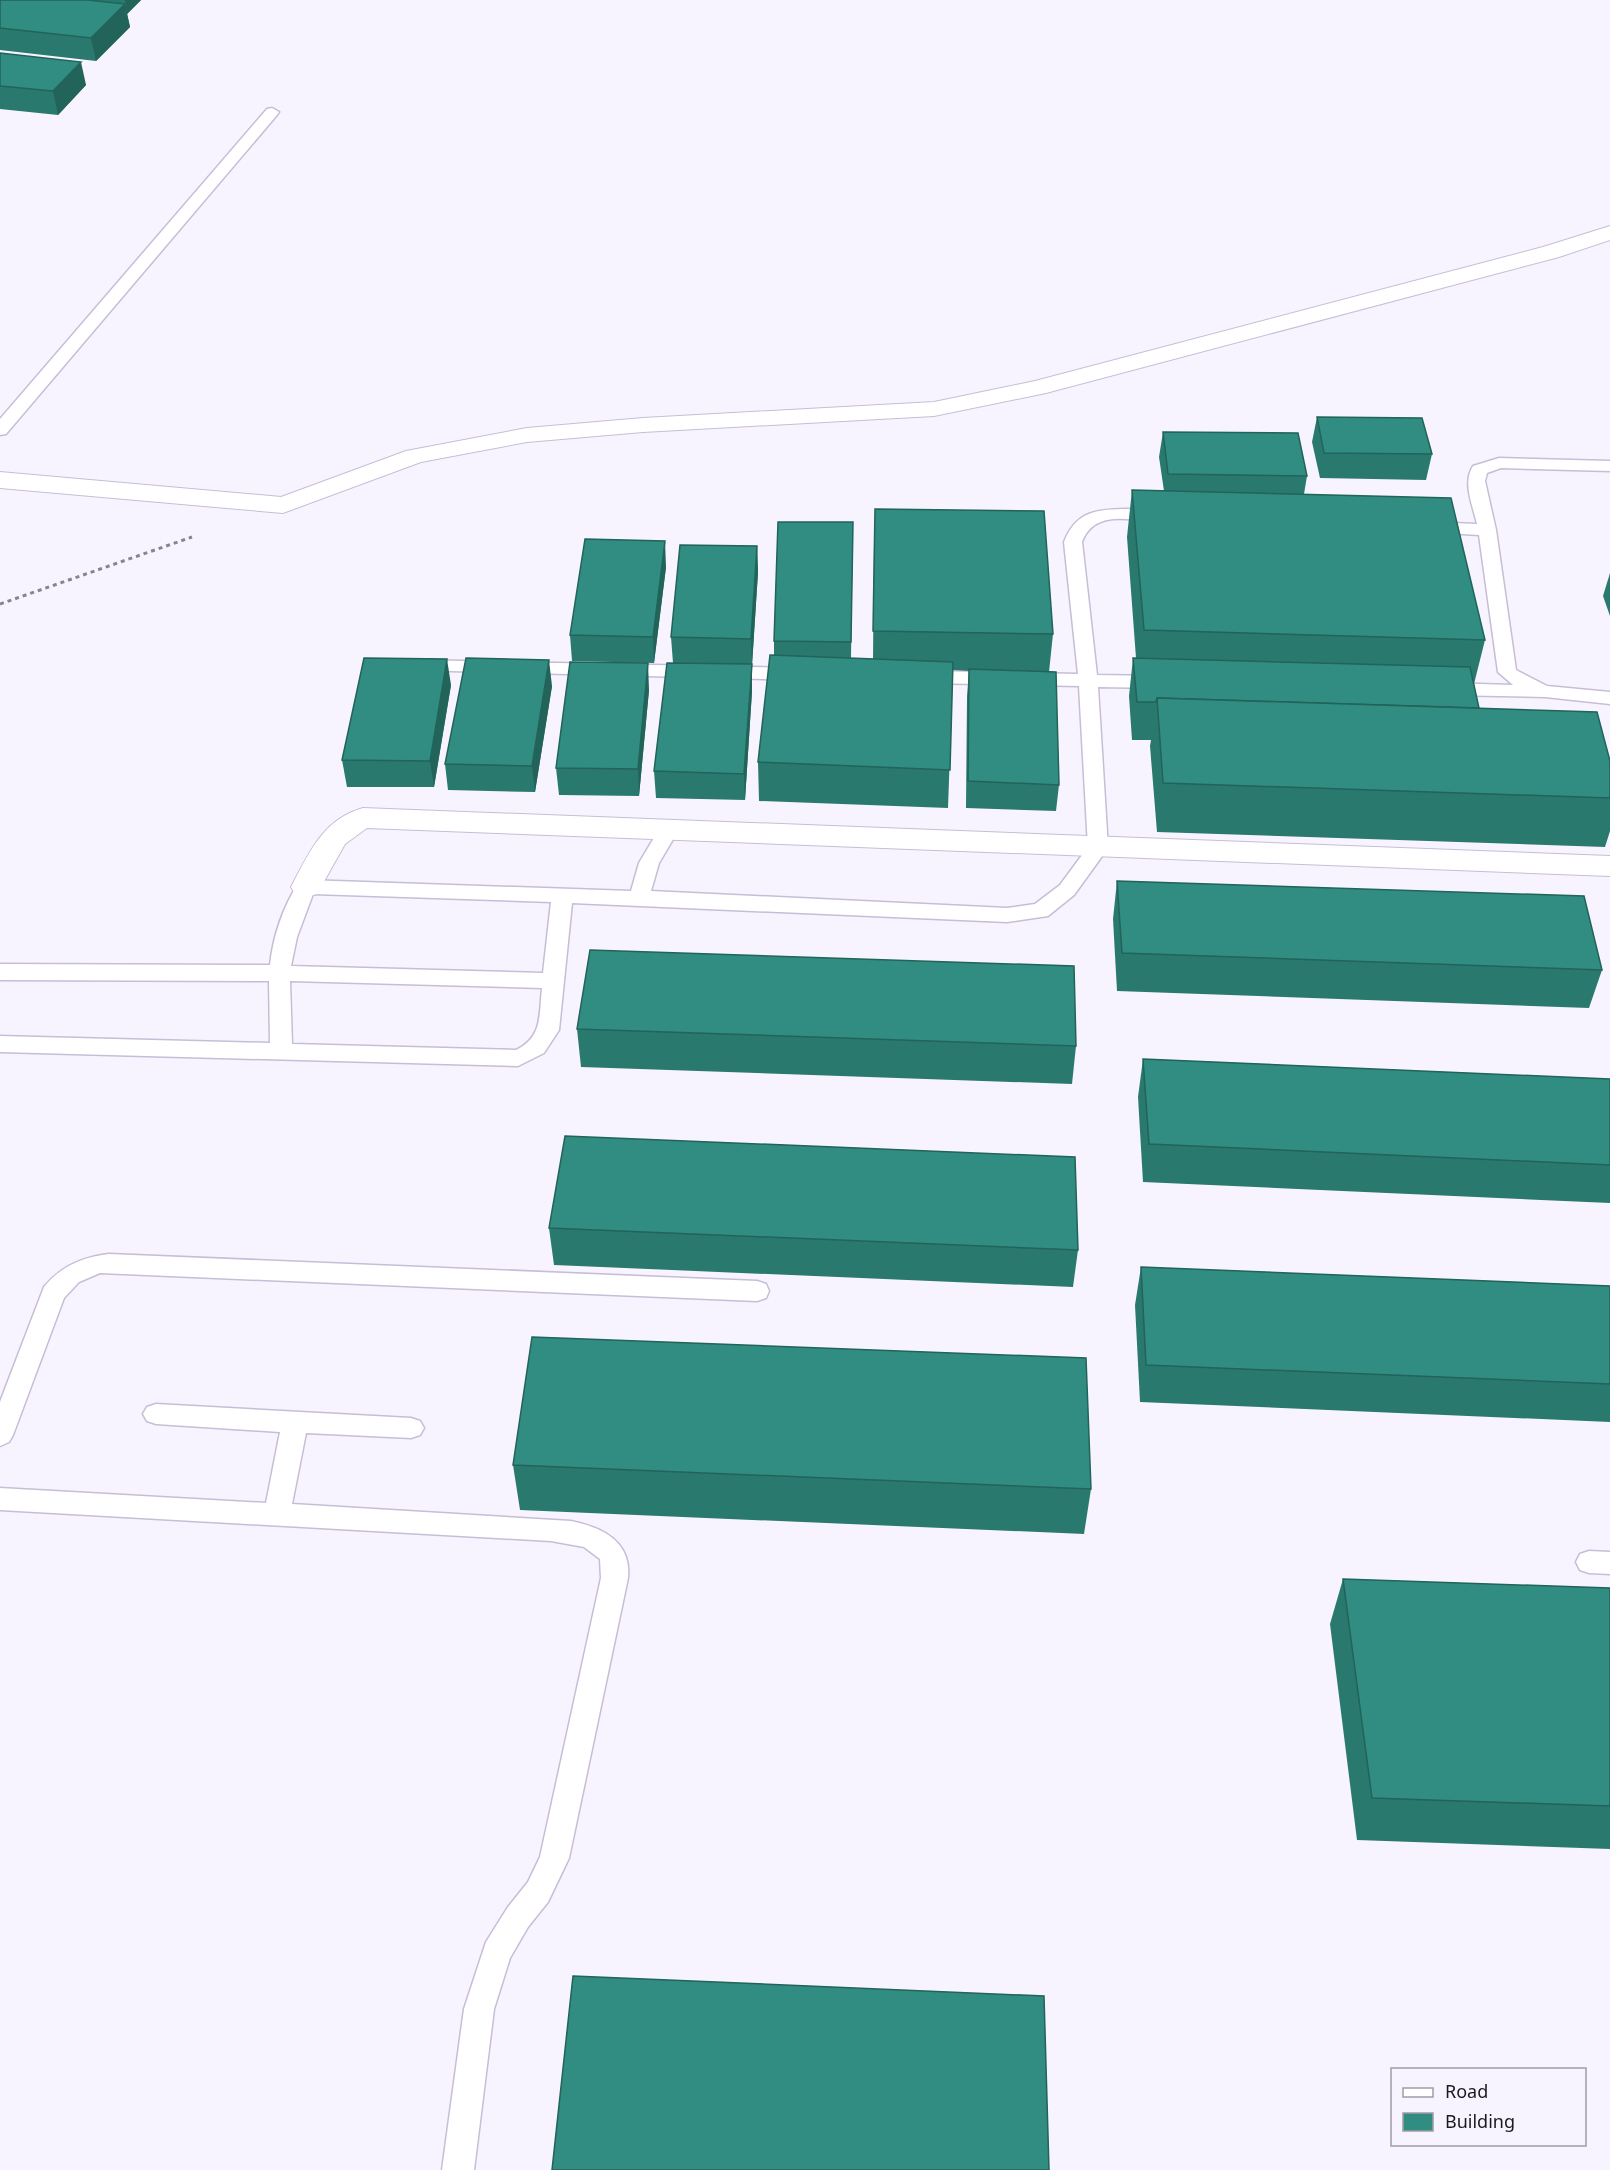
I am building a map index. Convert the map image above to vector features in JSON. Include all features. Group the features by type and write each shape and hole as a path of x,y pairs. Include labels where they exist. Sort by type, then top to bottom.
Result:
{"street":[{"path":"0,480 283,505 415,456 527,435 643,425 827,417 934,409 1037,388 1540,255 1610,233"},
{"path":"306,887 336,833 350,822 363,818 1610,866"}],"lane":[{"path":"0,430 272,112"},
{"path":"1543,692 1519,682 1507,672 1487,530 1476,481 1479,470 1499,464 1610,466"},
{"path":"281,1051 281,973 284,945 294,911 306,887 1018,914 1041,911 1067,890 1098,848 1088,681 1073,542 1078,528 1090,520 1105,515 1172,518"},
{"path":"1417,527 1487,530"},
{"path":"395,666 813,675"},
{"path":"909,677 1184,683"},
{"path":"1424,689 1543,692 1610,698"},
{"path":"639,898 649,863 668,831"},
{"path":"0,1044 281,1051 501,1060 518,1058 533,1052 544,1042 548,1030 562,896"},
{"path":"0,972 281,973 552,981"},
{"path":"0,1435 53,1294 62,1281 75,1271 92,1264 121,1263 758,1291"},
{"path":"156,1414 411,1428"},
{"path":"277,1515 296,1422"},
{"path":"0,1499 582,1533 601,1541 611,1554 615,1569 554,1858 538,1892 518,1917 498,1952 479,2008 458,2170"}],"path":[{"path":"0,604 192,537"}],"building":[{"path":"1,0 88,0 125,4 91,38 0,28"},
{"path":"0,53 81,62 53,91 0,86"},
{"path":"1317,417 1422,418 1432,454 1324,453"},
{"path":"1163,432 1298,433 1307,476 1168,474"},
{"path":"1132,490 1451,498 1485,640 1144,630"},
{"path":"875,509 1044,511 1053,634 873,631"},
{"path":"778,522 853,522 851,642 774,641"},
{"path":"585,539 665,541 653,637 570,635"},
{"path":"680,545 757,546 751,639 671,637"},
{"path":"770,655 953,662 950,770 758,762"},
{"path":"364,658 447,659 430,761 342,760"},
{"path":"466,658 549,660 532,766 445,764"},
{"path":"1133,658 1470,667 1479,708 1157,698 1156,702 1137,702"},
{"path":"570,662 648,663 638,769 556,768"},
{"path":"667,663 752,664 744,774 654,771"},
{"path":"969,669 1056,672 1059,785 968,781"},
{"path":"1157,698 1597,712 1610,761 1610,798 1163,783"},
{"path":"1117,881 1584,896 1602,970 1122,953"},
{"path":"590,950 1074,966 1076,1046 577,1029"},
{"path":"1143,1059 1610,1079 1610,1165 1149,1144"},
{"path":"565,1136 1075,1157 1078,1250 549,1228"},
{"path":"1141,1267 1610,1286 1610,1384 1146,1365"},
{"path":"532,1337 1086,1358 1091,1489 513,1465"},
{"path":"1343,1579 1610,1588 1610,1806 1372,1798"},
{"path":"573,1976 1044,1996 1049,2170 552,2170"}]}
